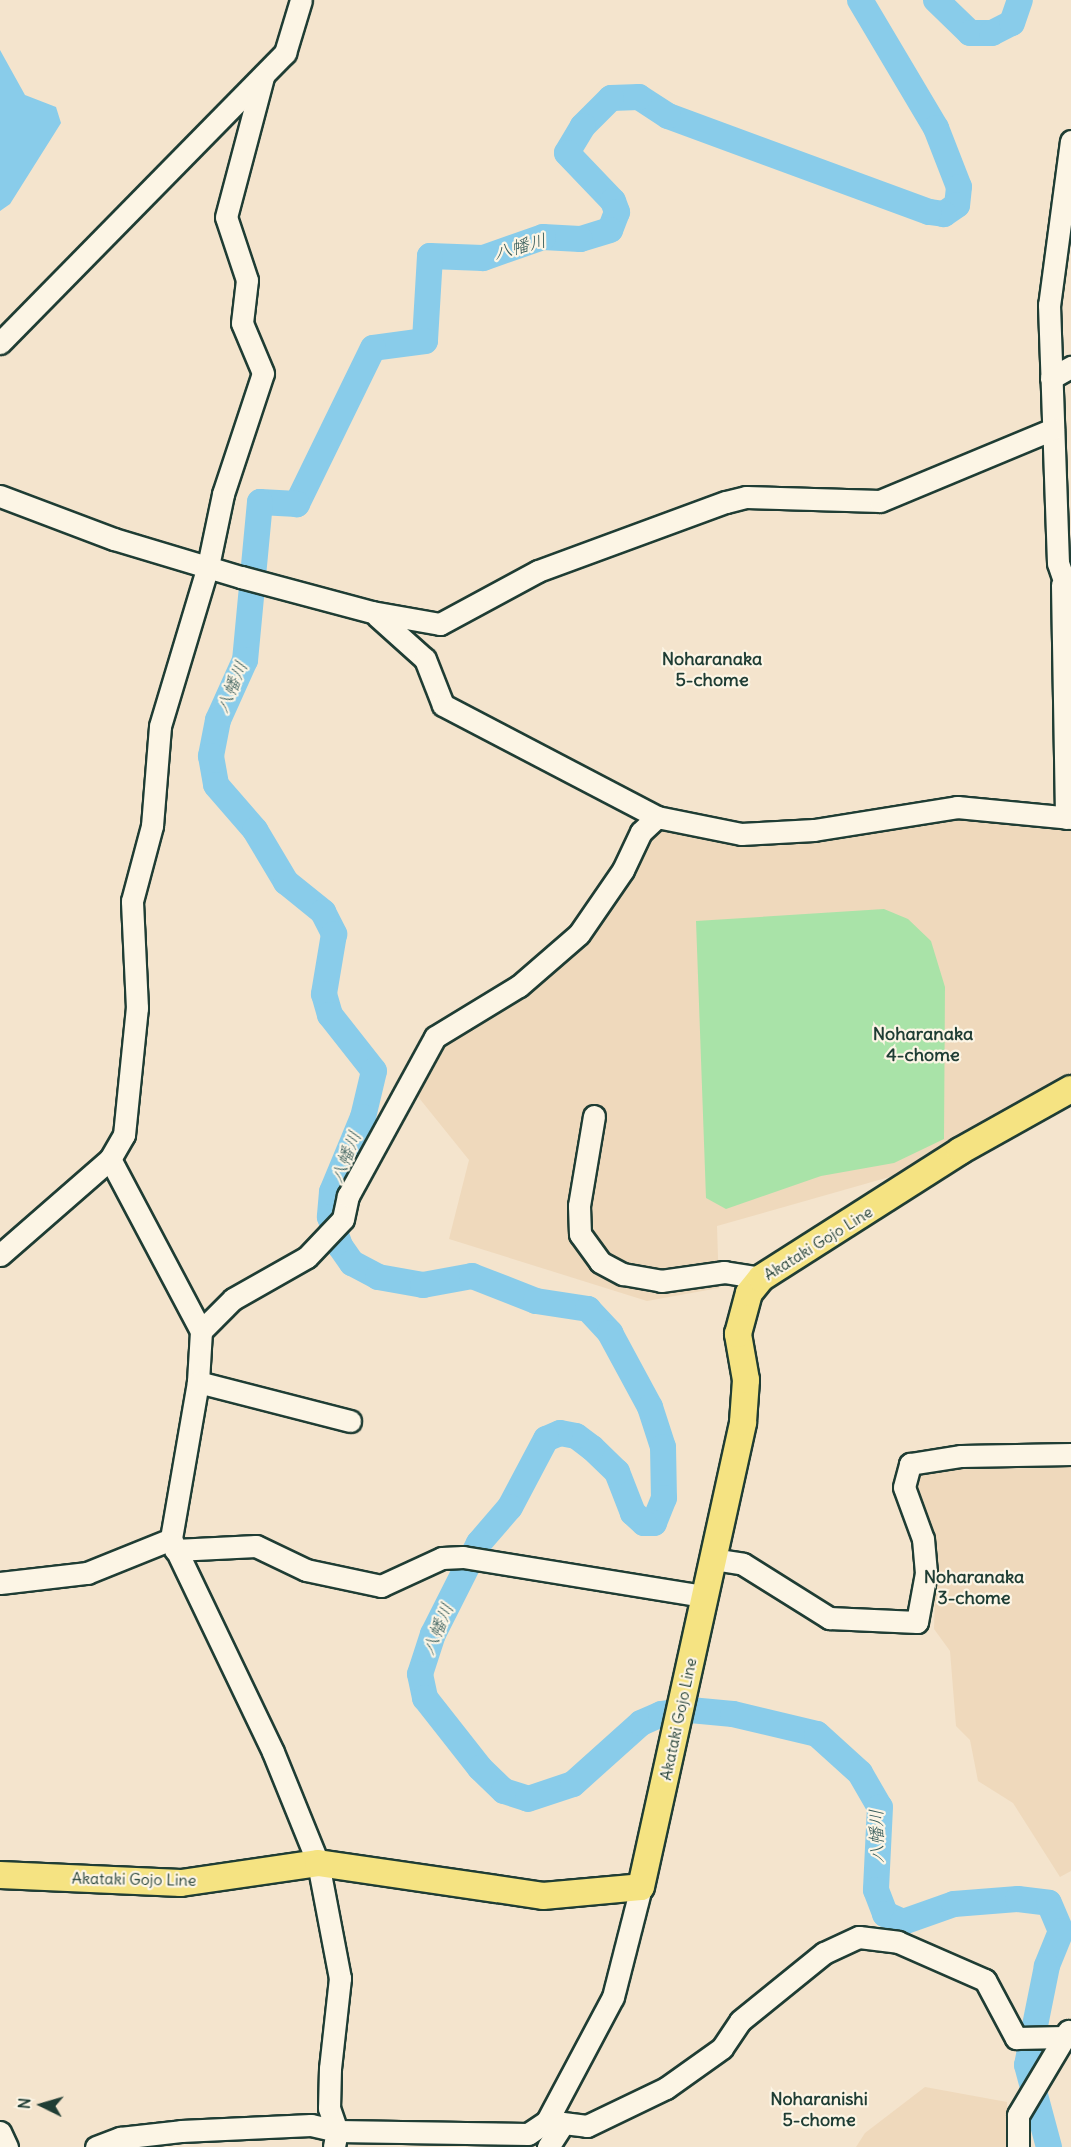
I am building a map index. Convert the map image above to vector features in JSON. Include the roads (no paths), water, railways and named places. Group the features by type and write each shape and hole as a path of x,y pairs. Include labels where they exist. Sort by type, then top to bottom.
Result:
{"main road":[{"name":"Akataki Gojo Line","path":"0,1875 181,1883 318,1863 543,1896 641,1887 746,1401 738,1334 741,1310 761,1278 960,1151 1071,1089"}],"street":[{"path":"1,339 285,53 301,0"},
{"path":"0,1255 110,1159 124,1135 137,1008 132,901 152,826 160,726 208,566 223,494 263,373 242,322 247,280 226,217 263,77"},
{"path":"372,612 425,659 443,705 657,817 741,834 814,830 957,807 1069,818 1062,579 1053,429 1049,305 1071,141"},
{"path":"1051,378 1071,367"},
{"path":"0,496 114,539 241,577 278,584 372,612 440,624 538,570 726,502 746,497 880,501 1053,429"},
{"path":"1062,579 1071,601"},
{"path":"201,1331 233,1299 307,1257 330,1233 435,1037 519,986 579,934 623,870 641,832 657,817"},
{"path":"594,1116 579,1206 580,1234 600,1262 623,1274 661,1281 724,1272 761,1278"},
{"path":"110,1159 201,1331 198,1382 173,1544 273,1752 318,1863 340,1978 330,2068 329,2108 336,2139"},
{"path":"198,1382 350,1421"},
{"path":"713,1559 743,1564 829,1618 917,1622 926,1573 923,1539 904,1487 910,1464 961,1456 1071,1454"},
{"path":"0,1583 87,1573 173,1544 256,1546 306,1570 381,1586 442,1558 472,1558 704,1596"},
{"path":"548,2147 554,2124 613,1997 641,1887"},
{"path":"96,2147 120,2138 181,2131 311,2125 336,2139 528,2134 554,2124 587,2126 666,2088 722,2048 740,2021 824,1953 859,1937 898,1942 985,1980 997,1992 1010,2033 1022,2038 1059,2040 1023,2108 1018,2147"},
{"path":"0,2132 7,2147"}],"water":[{"path":"0,50 25,95 56,107 61,123 10,204 0,211"}],"waterway":[{"name":"八幡川","path":"860,0 936,128 959,187 957,205 944,214 929,212 668,116 639,97 611,98 583,126 567,153 613,201 617,212 610,230 580,239 543,237 483,258 430,256 425,341 373,348 297,504 260,502 245,660 218,720 211,756 216,785 255,830 286,882 323,912 334,934 324,994 330,1015 374,1071 363,1117 332,1192 330,1217 340,1246 352,1263 378,1277 423,1285 472,1276 536,1301 588,1309 610,1333 650,1407 663,1447 664,1498 654,1523 644,1523 633,1513 617,1472 592,1448 576,1436 560,1433 546,1439 510,1507 479,1543 433,1634 420,1674 425,1698 480,1768 504,1791 528,1799 573,1784 641,1723 661,1714 690,1710 733,1714 817,1734 860,1773 880,1807 876,1890 885,1914 903,1922 954,1904 1018,1899 1049,1903 1061,1931 1047,1966 1027,2065 1049,2147"},
{"name":"八幡川","path":"936,0 970,33 992,33 1012,23 1020,0"}],"district":[{"name":"Noharanaka 5-chome","path":"712,670"},
{"name":"Noharanaka 4-chome","path":"923,1045"},
{"name":"Noharanaka 3-chome","path":"974,1588"},
{"name":"Noharanishi 5-chome","path":"819,2110"}]}
